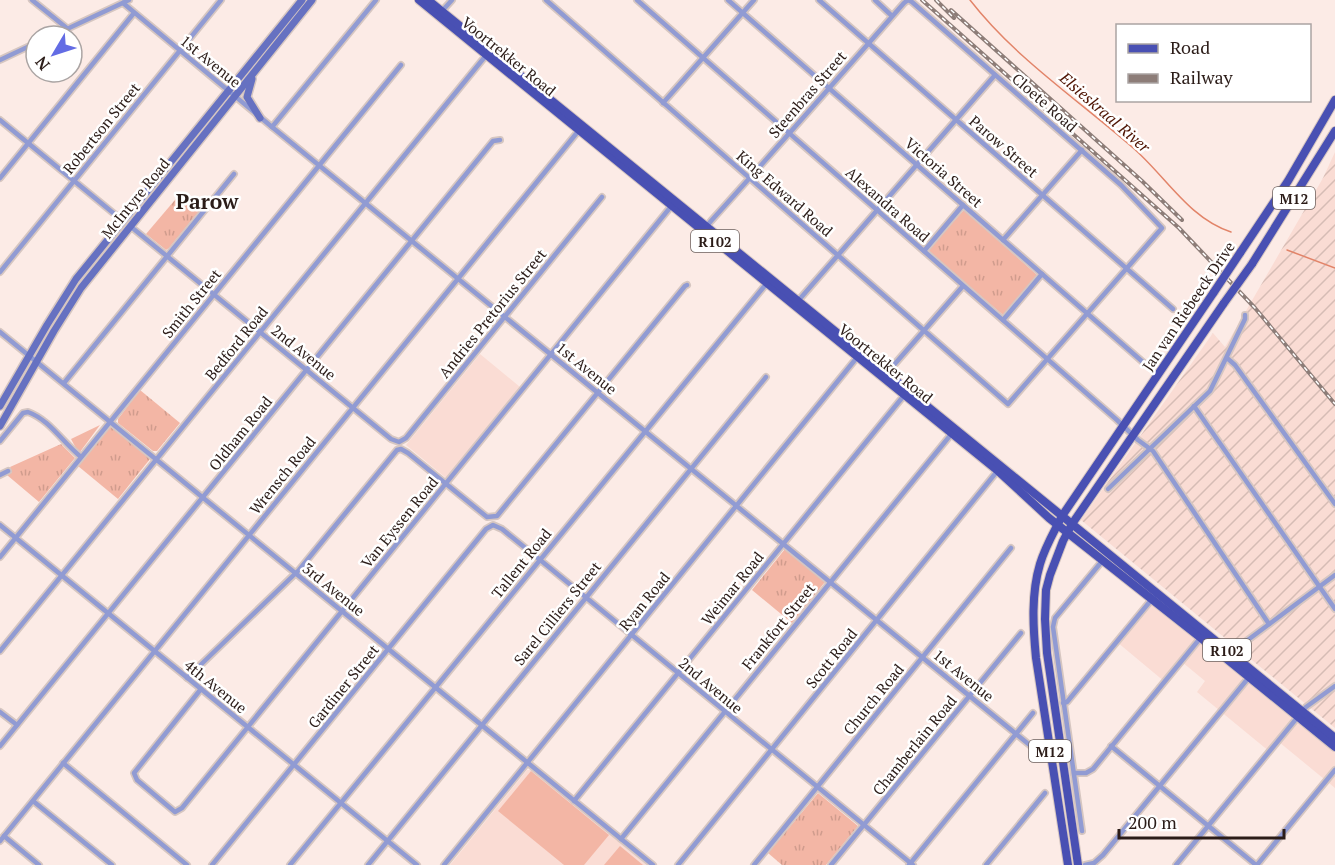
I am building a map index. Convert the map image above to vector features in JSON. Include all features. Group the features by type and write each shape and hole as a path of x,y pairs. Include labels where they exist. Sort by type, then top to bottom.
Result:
{"main road":[{"name":"McIntyre Road","path":"0,406 76,279 302,0"},
{"name":"McIntyre Road","path":"0,426 36,361 81,288 129,225 312,0"},
{"name":"Voortrekker Road","path":"419,0 440,14 581,127 1000,469 1028,488 1154,596 1300,714 1335,747"},
{"name":"Voortrekker Road","path":"428,0 440,14"},
{"path":"256,71 247,95 250,104 260,118"},
{"name":"Jan van Riebeeck Drive","path":"1058,525 1288,181 1335,100"},
{"name":"Jan van Riebeeck Drive","path":"1068,532 1252,264 1335,131"},
{"name":"Voortrekker Road","path":"1000,469 1058,525 1154,596"},
{"path":"1028,488 1040,493 1057,506 1063,505 1077,494"},
{"name":"M12","path":"1058,525 1046,547 1037,574 1033,629 1068,865"},
{"name":"M12","path":"1068,532 1046,590 1045,619 1047,653 1078,865"},
{"name":"Voortrekker Road","path":"1300,714 1335,738"}],"street":[{"path":"33,0 62,24"},
{"name":"Robertson Street","path":"0,272 221,0"},
{"path":"272,128 376,0"},
{"path":"440,14 452,0"},
{"name":"King Edward Road","path":"546,0 1008,404 1048,359"},
{"name":"Alexandra Road","path":"637,0 1149,449 1269,624"},
{"name":"Victoria Street","path":"728,0 1144,363"},
{"path":"663,103 754,0"},
{"name":"Parow Street","path":"819,0 1173,309"},
{"path":"875,0 892,16"},
{"path":"78,24 126,1"},
{"name":"1st Avenue","path":"126,1 134,13 272,128 1037,751"},
{"name":"Steenbras Street","path":"705,229 906,1"},
{"name":"Cloete Road","path":"906,1 912,2 1082,150 1121,185 1162,228 1127,269"},
{"path":"0,178 134,13"},
{"path":"0,60 24,49"},
{"name":"Bedford Road","path":"0,651 488,52"},
{"name":"Smith Street","path":"0,557 401,65"},
{"path":"796,303 996,75"},
{"name":"2nd Avenue","path":"0,120 353,408 394,441 399,442"},
{"name":"Wrensch Road","path":"0,841 581,127"},
{"name":"Oldham Road","path":"0,746 494,141 500,141"},
{"path":"1003,240 1082,150"},
{"path":"64,383 234,174"},
{"name":"Andries Pretorius Street","path":"399,442 406,438 602,197"},
{"name":"Van Eyssen Road","path":"201,689 134,775 140,783 174,811 178,811 674,203"},
{"path":"924,251 963,205"},
{"path":"1048,359 1127,269"},
{"path":"1003,320 1042,274"},
{"name":"Tallent Road","path":"290,865 769,280"},
{"path":"187,678 295,573 395,452 401,449 488,518 499,513 687,285"},
{"path":"885,375 963,286"},
{"path":"1108,489 1213,387 1245,315"},
{"name":"3rd Avenue","path":"0,332 3,337 64,383 653,865"},
{"name":"Ryan Road","path":"444,865 860,354"},
{"path":"1227,358 1235,365 1335,504"},
{"name":"Sarel Cilliers Street","path":"368,865 766,377"},
{"name":"Weimar Road","path":"574,801 907,393"},
{"path":"1194,406 1335,609"},
{"path":"0,441 23,413 28,411 51,427 60,435 63,442 81,457"},
{"name":"Frankfort Street","path":"621,839 953,431"},
{"name":"Scott Road","path":"678,865 1000,469"},
{"path":"0,475 8,471"},
{"name":"4th Avenue","path":"0,525 417,865"},
{"name":"2nd Avenue","path":"493,525 502,529 539,559 911,864"},
{"name":"Gardiner Street","path":"212,865 486,529 493,525"},
{"name":"Church Road","path":"754,865 1011,548"},
{"path":"1082,831 1054,622 1103,560"},
{"path":"1228,656 1335,575"},
{"path":"1064,703 1154,596"},
{"name":"Chamberlain Road","path":"831,865 1021,633"},
{"path":"1074,773 1089,772 1203,635"},
{"path":"1016,639 1022,645"},
{"path":"1085,865 1100,858 1252,675"},
{"path":"1176,865 1300,714 1335,686"},
{"path":"0,711 16,725"},
{"path":"911,864 1033,713"},
{"path":"1111,746 1256,865 1335,770"},
{"path":"63,763 187,865"},
{"path":"986,865 1045,793"},
{"path":"1040,799 1046,804"},
{"path":"33,801 112,865"},
{"path":"4,836 39,865"}],"shaded area":[{"path":"1335,152 1335,728 1081,520 1213,333 1225,347 1323,178"},
{"path":"480,354 520,387 446,478 406,445"},
{"path":"1152,599 1335,749 1335,788 1279,742 1270,752 1197,692 1205,681 1182,662 1165,682 1117,642"},
{"path":"527,770 531,770 647,865 450,865"}],"green space":[{"path":"180,194 200,210 166,250 146,234"},
{"path":"963,211 1036,274 1037,277 1003,315 928,250"},
{"path":"140,390 180,423 157,451 153,451 118,423 118,419"},
{"path":"100,425 80,452 78,452 71,439"},
{"path":"110,427 150,459 118,499 78,466"},
{"path":"61,444 75,458 39,502 7,475 12,472 10,467"},
{"path":"785,549 825,582 792,623 752,590"},
{"path":"531,771 609,835 584,865 564,865 498,811"},
{"path":"818,793 858,826 826,865 782,865 768,853"},
{"path":"620,846 643,865 604,865"}],"waterway":[{"name":"Elsieskraal River","path":"970,0 1007,41 1132,147 1189,206 1202,217 1231,232"},
{"name":"Elsieskraal River","path":"1287,250 1335,268"}],"railway":[{"path":"922,0 1179,228 1255,308 1335,404"},
{"path":"936,0 954,18"},
{"path":"951,10 1142,181 1182,220"}],"district":[{"name":"Parow","path":"207,201"}]}
